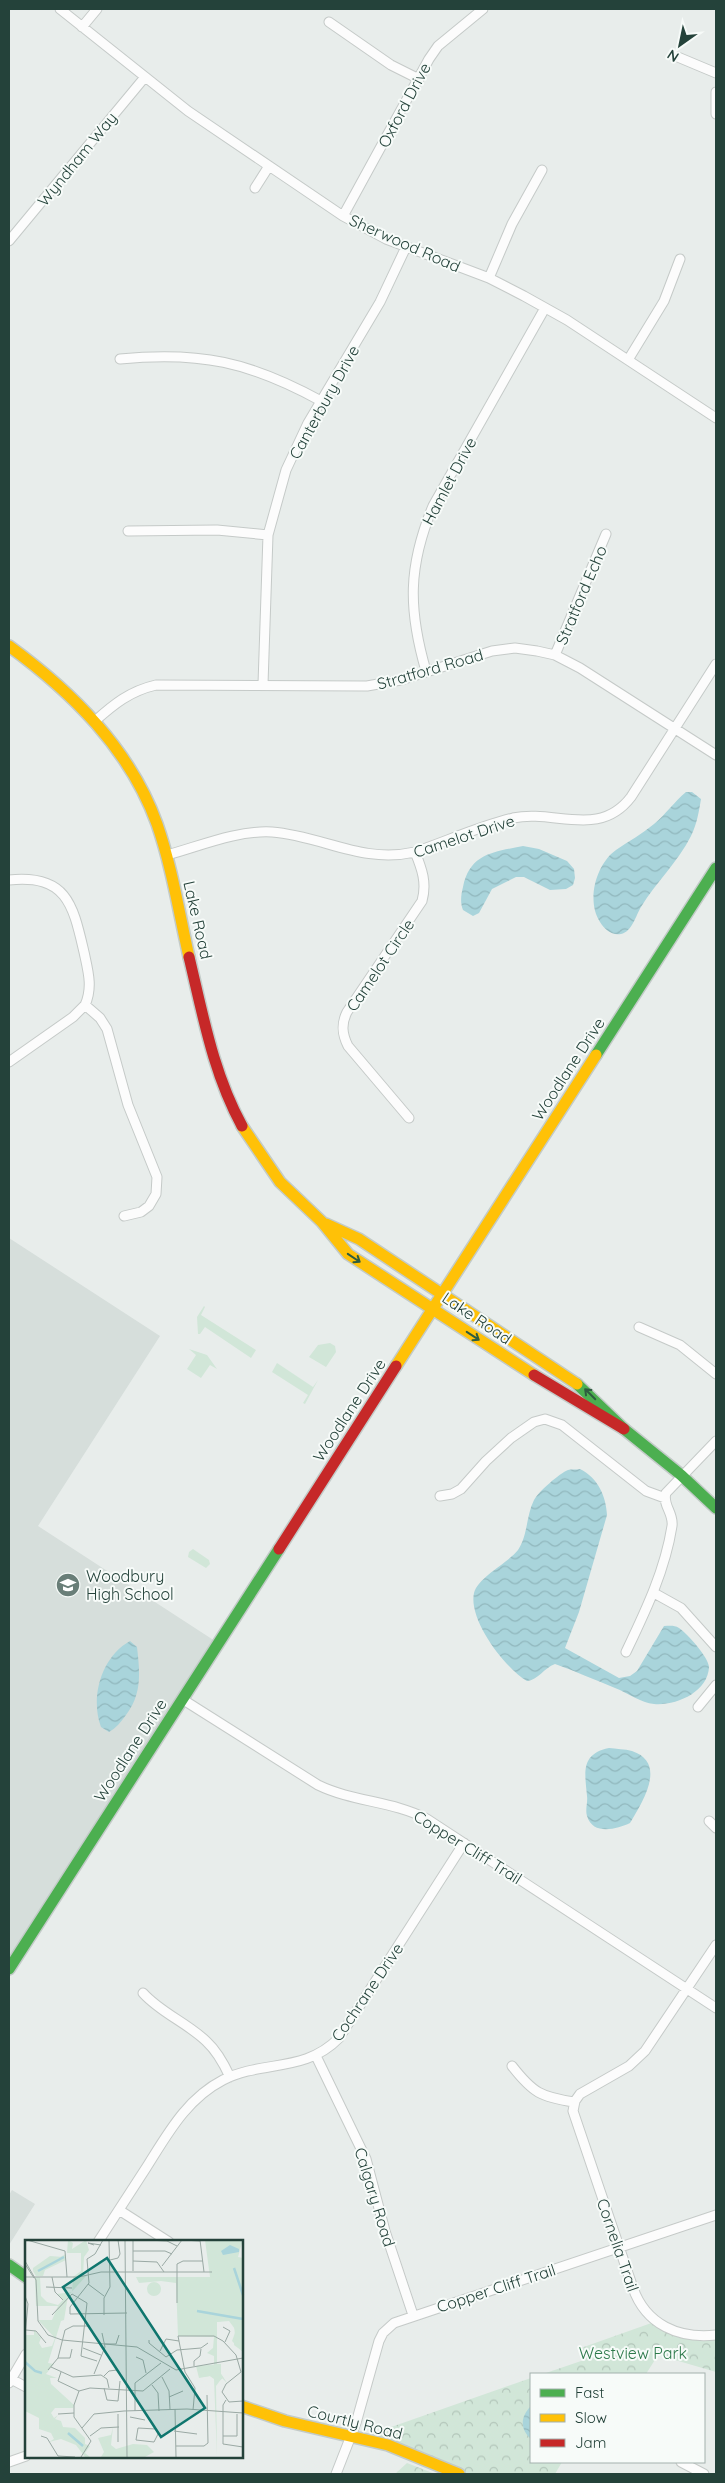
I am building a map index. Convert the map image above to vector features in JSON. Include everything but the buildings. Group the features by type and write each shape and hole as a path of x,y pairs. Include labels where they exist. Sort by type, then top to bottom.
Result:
{"street":[{"name":"Sherwood Road","path":"60,9 188,111 343,216 406,247 489,278 546,308 716,418"},
{"path":"82,27 97,9"},
{"name":"Oxford Drive","path":"343,216 419,79 428,59 438,46 483,9"},
{"path":"329,22 391,65 419,79"},
{"path":"673,55 716,73"},
{"name":"Wyndham Way","path":"9,241 145,77"},
{"path":"716,92 716,114"},
{"path":"255,188 269,166"},
{"path":"489,278 512,224 542,170"},
{"name":"Canterbury Drive","path":"263,684 268,536 286,470 321,401 376,310 406,247"},
{"path":"628,360 664,300 680,259"},
{"name":"Hamlet Drive","path":"426,671 418,644 413,585 417,552 423,530 433,506 546,308"},
{"path":"120,359 176,356 226,362 277,378 321,401"},
{"path":"128,531 217,530 268,536"},
{"name":"Stratford Echo","path":"555,655 606,534"},
{"name":"Lake Road","path":"9,646 59,684 95,721 132,774 156,822 167,855 213,1059 228,1101 250,1141 266,1164 292,1196 322,1222 348,1254 572,1400 624,1429"},
{"name":"Stratford Road","path":"95,721 125,696 156,684 367,686 385,684 492,651 515,648 555,655 580,668 716,755"},
{"name":"Camelot Drive","path":"167,855 244,834 259,832 284,834 379,856 399,856 513,818 536,816 593,820 615,813 631,797 716,664"},
{"name":"Camelot Circle","path":"409,1118 348,1046 343,1032 343,1024 347,1012 422,901 425,891 424,879 415,852"},
{"name":"Woodlane Drive","path":"9,1969 716,868"},
{"path":"9,880 24,878 40,881 57,890 71,904 76,915 90,976 90,990 85,1005 73,1017 9,1062"},
{"path":"85,1005 100,1018 107,1029 129,1110 158,1177 156,1194 149,1206 141,1212 124,1216"},
{"name":"Lake Road","path":"322,1222 359,1239 582,1387 624,1429 682,1475 716,1508"},
{"path":"639,1327 680,1345 716,1374"},
{"path":"440,1496 452,1494 461,1489 486,1461 511,1438 534,1422 545,1419 562,1425 646,1491 665,1498 673,1524 654,1593 626,1652"},
{"path":"665,1498 682,1475 716,1441"},
{"path":"654,1593 681,1608 716,1646"},
{"path":"698,1707 716,1684"},
{"name":"Copper Cliff Trail","path":"182,1698 318,1786 339,1794 410,1811 464,1843 716,2008"},
{"path":"709,1821 716,1828"},
{"name":"Cochrane Drive","path":"99,2240 181,2114 202,2094 230,2077 253,2069 298,2063 316,2056 332,2044 343,2032 464,1843"},
{"path":"512,2066 529,2086 539,2094 552,2099 574,2102 582,2092 628,2066 645,2052 716,1945"},
{"path":"143,1993 158,2008 207,2041 220,2058 230,2077"},
{"name":"Calgary Road","path":"316,2056 366,2159 385,2230 412,2315"},
{"name":"Cornelia Trail","path":"574,2102 573,2117 635,2294 646,2312 665,2327 679,2334 697,2336 716,2335"},
{"path":"119,2210 166,2240"},
{"name":"Copper Cliff Trail","path":"336,2474 356,2423 380,2338 394,2323 412,2315 716,2215"},
{"path":"9,2265 25,2275"},
{"path":"25,2356 10,2381 25,2387"},
{"name":"Courtly Road","path":"242,2406 285,2421 350,2436 413,2454 460,2474"},
{"path":"9,2462 25,2456"},
{"path":"683,2463 704,2474"}],"shaded area":[{"name":"Woodbury High School","path":"9,1238 160,1336 38,1526 218,1643 9,1969"},
{"path":"12,2190 35,2204 9,2245 9,2195"}],"green space":[{"path":"204,1306 201,1315 256,1350 251,1358 205,1327 198,1334 197,1317"},
{"path":"330,1343 335,1346 336,1352 326,1367 309,1357 318,1345"},
{"path":"189,1349 207,1355 217,1369 210,1365 201,1378 187,1369 196,1355"},
{"path":"277,1363 313,1387 318,1380 305,1404 303,1403 308,1395 272,1372"},
{"path":"193,1549 209,1560 210,1564 206,1568 188,1557 189,1552"},
{"name":"Westview Park","path":"657,2321 665,2327 716,2335 716,2372 658,2355 647,2373 546,2373 584,2360 581,2348"},
{"path":"530,2378 530,2463 561,2463 555,2474 459,2474 360,2438"},
{"path":"407,2463 435,2474 395,2474"}],"water":[{"path":"686,792 692,792 701,799 691,836 680,855 641,907 631,927 625,933 611,933 600,922 594,904 595,883 598,873 609,856 654,824"},
{"path":"523,846 539,849 567,861 574,869 575,878 573,885 566,889 550,890 524,877 516,877 492,889 479,913 473,916 463,910 461,902 462,890 471,867 485,856"},
{"path":"580,1469 592,1477 600,1488 605,1501 607,1515 579,1612 565,1648 619,1678 630,1676 637,1671 664,1626 677,1627 697,1646 709,1667 703,1684 681,1700 663,1704 649,1703 555,1664 527,1681 518,1675 499,1655 482,1629 474,1604 474,1593 477,1587 481,1581 518,1550 524,1538 531,1506 536,1497 564,1472"},
{"path":"130,1641 137,1647 139,1683 131,1707 118,1725 109,1732 101,1727 98,1716 97,1704 100,1679 112,1657"},
{"path":"609,1748 632,1751 643,1757 649,1764 649,1784 630,1823 612,1829 600,1829 590,1822 587,1816 585,1772 586,1766 593,1755"},
{"path":"530,2407 530,2438 523,2427 523,2419"}],"traffic: fast":[{"path":"596,1055 716,868"},
{"path":"577,1384 624,1429 681,1475 716,1508"},
{"path":"9,1969 279,1549"},
{"path":"9,2265 25,2276"}],"traffic: slow":[{"path":"9,646 55,683 76,703 115,747 131,771 145,797 162,840 189,957"},
{"path":"396,1366 596,1055"},
{"path":"242,1126 280,1182 322,1222 348,1254 534,1375"},
{"path":"326,1224 359,1239 577,1384"},
{"path":"242,2406 285,2421 388,2445 459,2474"}],"traffic: jam":[{"path":"189,957 216,1065 242,1126"},
{"path":"279,1549 396,1366"},
{"path":"534,1375 624,1429"}],"place":[{"name":"Woodbury High School","path":"68,1585"}]}
